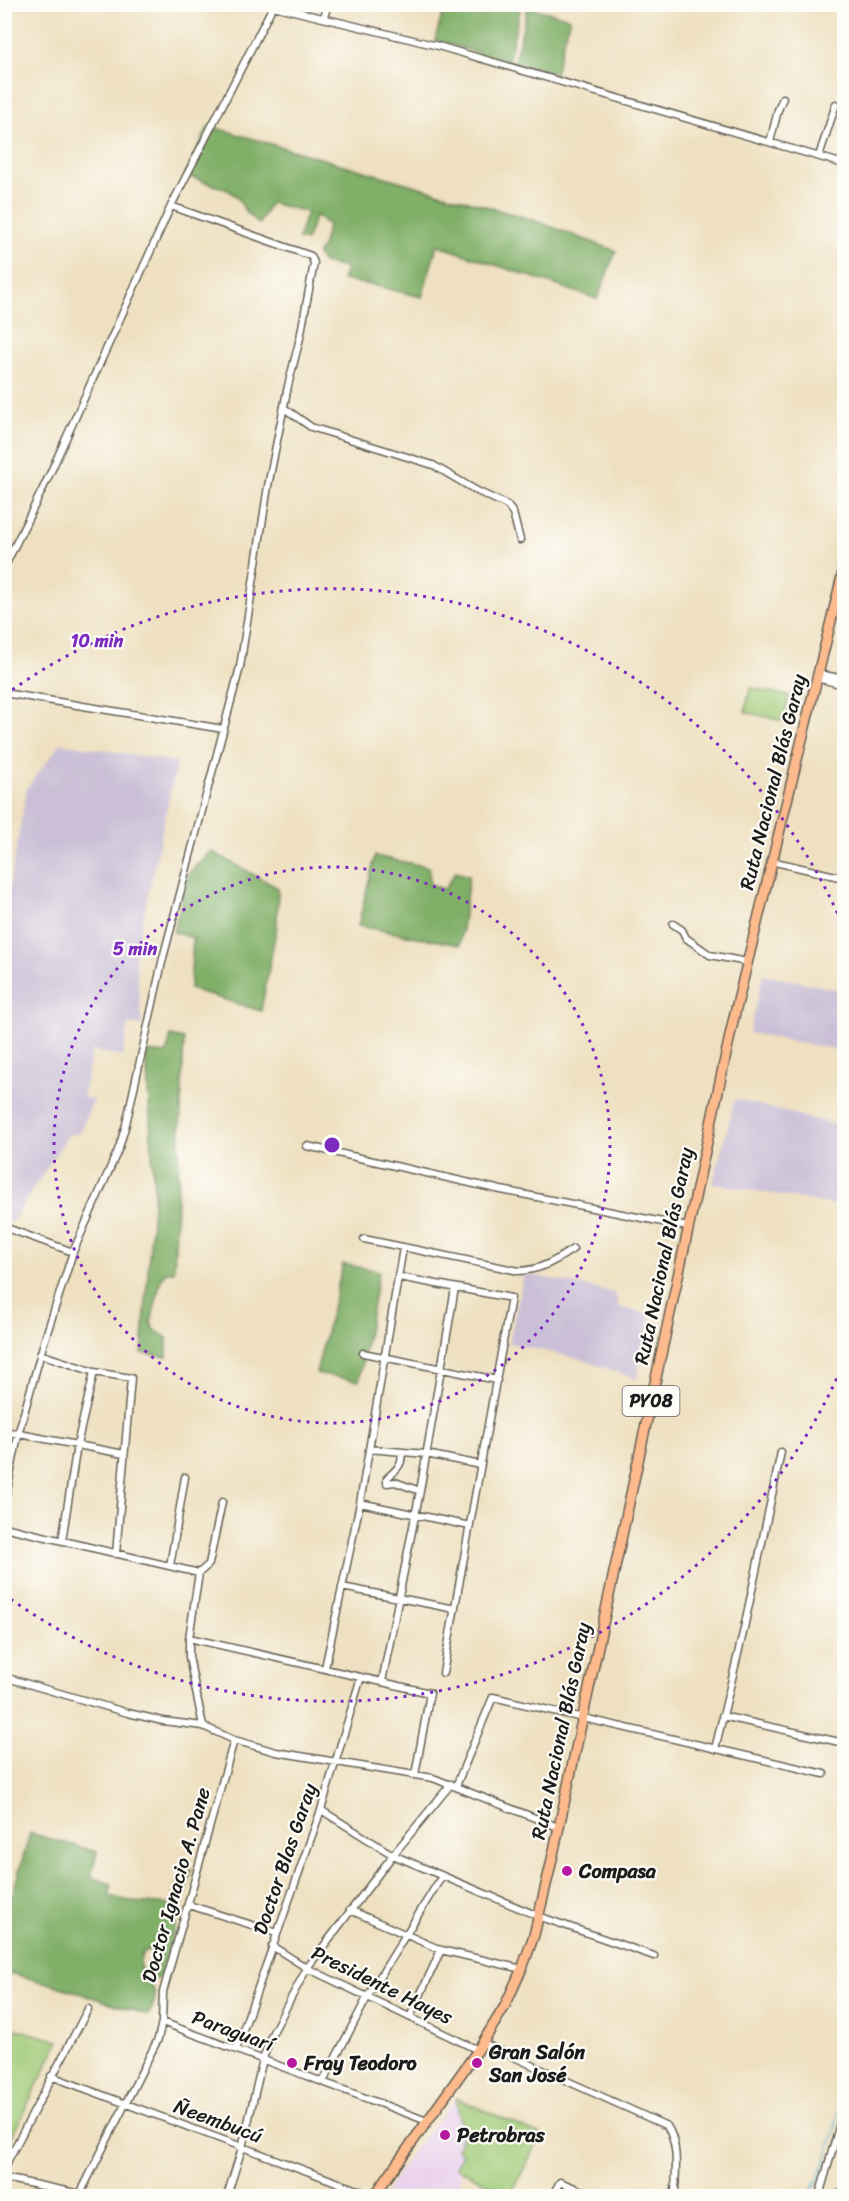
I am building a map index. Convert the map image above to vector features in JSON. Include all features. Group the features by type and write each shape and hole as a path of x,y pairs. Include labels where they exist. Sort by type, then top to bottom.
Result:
{"highway":[{"name":"Ruta Nacional Blás Garay","path":"374,2196 481,2046 505,2006 522,1969 538,1916 747,962 844,570"}],"street":[{"path":"324,17 328,4"},
{"path":"4,567 48,478 171,206 274,5 569,83 844,164"},
{"path":"770,142 783,98"},
{"path":"819,156 836,104"},
{"path":"4,1504 18,1433 40,1354 73,1252 119,1148 126,1124 163,958 240,668 268,486 314,263 311,256 171,206"},
{"path":"284,408 310,427 433,465 477,491 507,505 513,513 520,540"},
{"path":"844,534 841,568 844,570"},
{"path":"818,676 844,679"},
{"path":"818,676 844,685"},
{"path":"4,693 224,729"},
{"path":"771,861 844,878"},
{"path":"673,924 682,930 686,938 710,955 747,962"},
{"path":"307,1146 501,1190 688,1227"},
{"path":"4,1227 73,1252"},
{"path":"364,1239 519,1271 534,1270 552,1263 573,1249"},
{"path":"325,1668 360,1503 403,1248"},
{"path":"399,1277 511,1298 443,1673"},
{"path":"382,1682 420,1491 455,1288"},
{"path":"363,1353 496,1380"},
{"path":"40,1354 93,1372 130,1378 116,1554"},
{"path":"62,1541 77,1444 93,1372"},
{"path":"4,1431 124,1454"},
{"path":"369,1449 426,1454 481,1465"},
{"path":"715,1749 743,1633 781,1452"},
{"path":"401,1453 398,1469 387,1478 387,1483 395,1482 420,1491"},
{"path":"170,1566 185,1477"},
{"path":"202,1726 189,1657 189,1638 199,1573 209,1564 222,1502"},
{"path":"360,1503 470,1526"},
{"path":"4,1527 199,1573"},
{"path":"342,1587 455,1609"},
{"path":"189,1638 429,1693 415,1774"},
{"path":"4,1677 128,1713 163,1721 202,1726 234,1740 276,1752 415,1774 454,1785 558,1827"},
{"name":"Doctor Blas Garay","path":"236,2050 321,1810 361,1677"},
{"path":"227,2196 271,2036 307,1968 393,1855 454,1785 493,1697 824,1774"},
{"path":"722,1716 844,1743"},
{"name":"Doctor Ignacio A. Pane","path":"79,2196 158,2038 162,2022 163,1992 234,1740"},
{"path":"321,1810 393,1855 538,1916 654,1956"},
{"path":"323,2082 368,1996 404,1934 442,1876"},
{"path":"189,1905 277,1933"},
{"path":"350,1910 441,1950 522,1969"},
{"name":"Presidente Hayes","path":"272,1947 307,1968 410,2017 667,2127 674,2143 675,2196"},
{"path":"410,2017 441,1950"},
{"path":"4,2168 88,2009"},
{"name":"Paraguarí","path":"162,2022 427,2121"},
{"name":"Ñeembucú","path":"51,2076 374,2196 394,2196"},
{"path":"819,2196 844,2111"},
{"path":"4,2178 79,2196 90,2196"},
{"path":"552,2196 560,2182 594,2196"},
{"path":"831,2196 844,2193"}],"shaded area":[{"path":"61,743 177,762 135,955 142,1025 128,1025 123,1057 92,1050 83,1097 93,1100 80,1133 68,1135 12,1222 4,1220 5,910 27,788"},
{"path":"763,974 844,991 844,1051 749,1033"},
{"path":"735,1099 844,1127 844,1207 713,1183"},
{"path":"524,1273 615,1293 619,1307 651,1315 637,1379 580,1359 509,1343"},
{"path":"456,2098 462,2133 457,2149 462,2154 456,2167 461,2171 459,2190 444,2187 440,2196 402,2196 385,2192 417,2145"}],"green space":[{"path":"445,5 521,5 508,62 435,40"},
{"path":"528,7 570,18 555,73 514,62"},
{"path":"209,126 530,219 616,251 597,299 437,245 422,297 342,280 346,268 323,263 317,255 323,244 328,225 316,215 306,241 298,239 307,212 270,203 259,224 246,212 237,197 228,190 185,175"},
{"path":"750,688 789,696 783,721 745,712"},
{"path":"211,851 278,888 277,925 261,1011 190,989 193,938 173,932 189,873"},
{"path":"375,856 429,867 430,885 445,889 455,872 469,876 460,945 358,926"},
{"path":"171,1036 184,1039 174,1272 166,1272 161,1279 151,1323 155,1330 167,1338 167,1357 142,1353 154,1190 146,1052 166,1054"},
{"path":"343,1264 379,1271 359,1381 316,1373"},
{"path":"30,1833 97,1852 91,1877 112,1884 109,1896 133,1902 172,1905 183,1867 192,1870 160,1977 153,1981 152,1977 157,1965 156,1952 151,1949 143,1952 140,1962 141,1970 155,1995 154,2004 148,2015 54,1985 5,1974 5,1897 11,1899"},
{"path":"4,2026 59,2041 5,2150"},
{"path":"456,2098 541,2135 510,2196 456,2167 462,2154 457,2149 462,2133"}],"waterway":[{"path":"809,2196 831,2143 844,2086"}],"place":[{"name":"Compasa","path":"567,1871"},
{"name":"Fray Teodoro","path":"292,2063"},
{"name":"Gran Salón San José","path":"477,2063"},
{"name":"Petrobras","path":"445,2135"}]}
